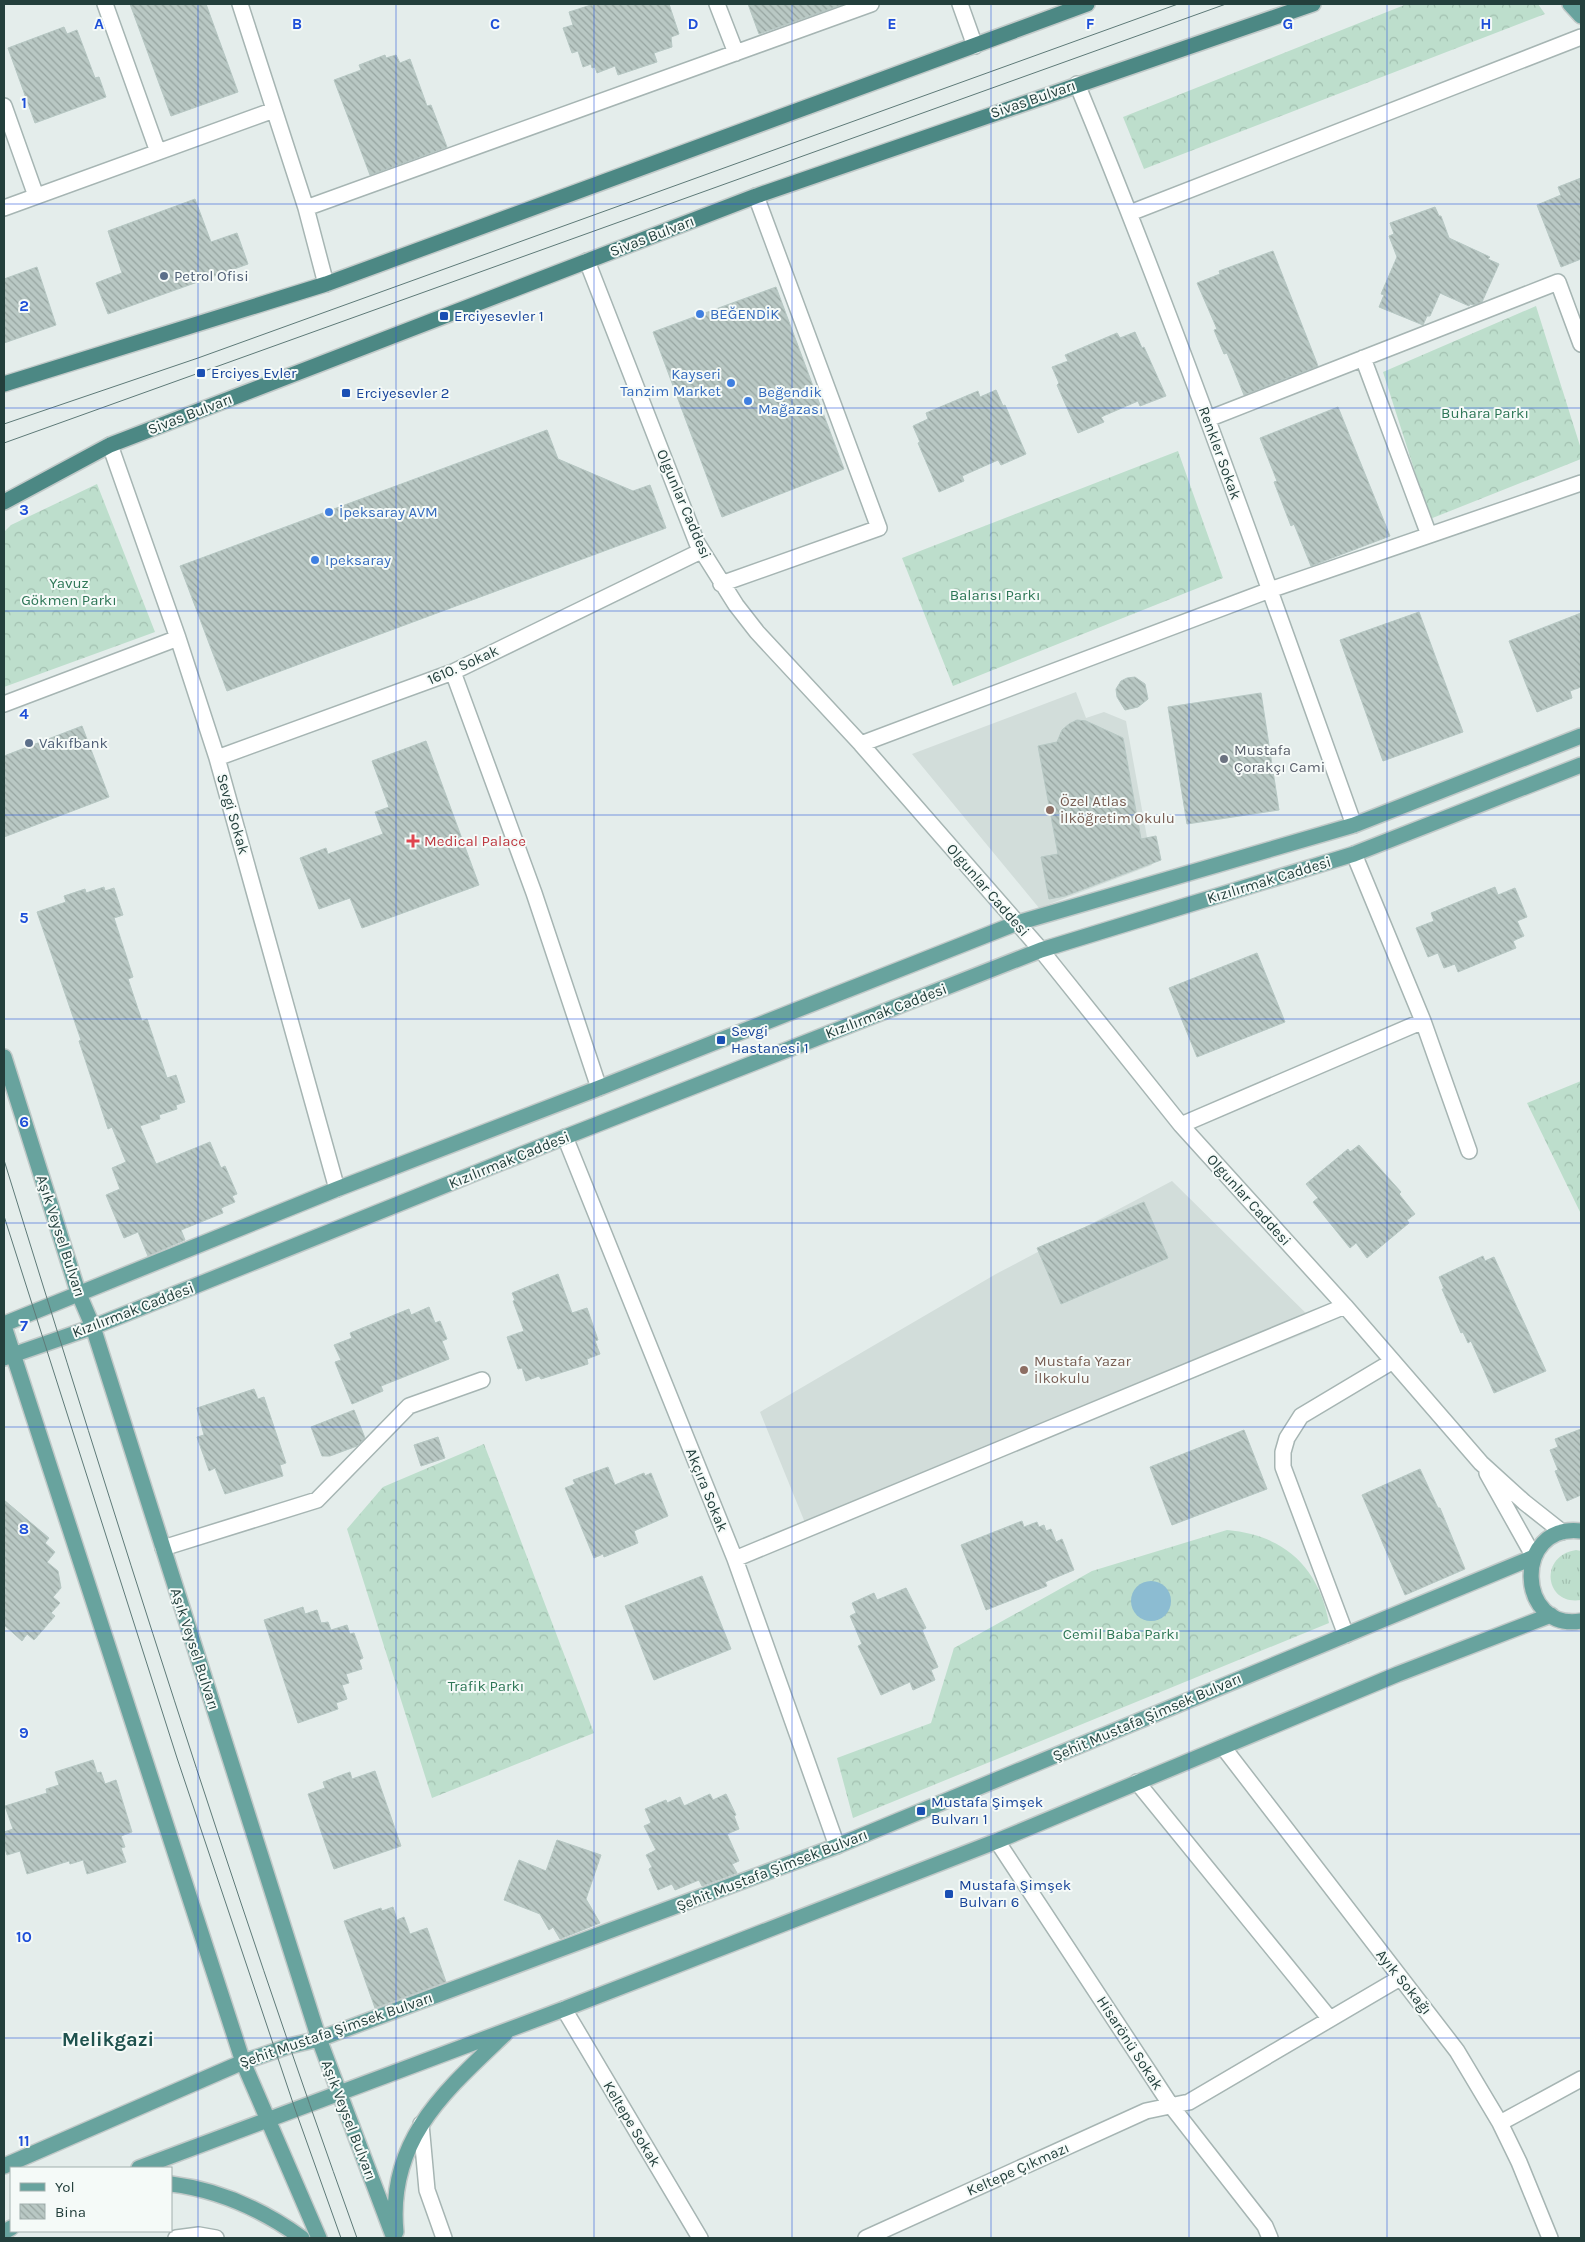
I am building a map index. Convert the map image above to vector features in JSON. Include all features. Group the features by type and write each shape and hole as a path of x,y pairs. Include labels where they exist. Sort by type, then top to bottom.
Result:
{"highway":[{"path":"4,384 326,284 1087,4"},
{"name":"Sivas Bulvarı","path":"4,502 110,445 756,196 1313,4"}],"main road":[{"path":"1570,4 1581,16"},
{"name":"Kızılırmak Caddesi","path":"4,1325 78,1292 337,1189 1017,923 1354,826 1581,736"},
{"name":"Kızılırmak Caddesi","path":"8,1357 93,1327 565,1137 1041,950 1354,854 1581,765"},
{"name":"Aşık Veysel Bulvarı","path":"4,1058 78,1292 93,1327 319,2039 338,2093 395,2238"},
{"path":"4,1325 8,1357 243,2062 319,2238"},
{"path":"1581,1531 1562,1532 1551,1538 1541,1546 1534,1557 1530,1570 1530,1583 1534,1595 1541,1606 1551,1615 1563,1620 1581,1621"},
{"name":"Şehit Mustafa Şimsek Bulvarı","path":"4,2166 243,2062 289,2046 319,2039 838,1846 1534,1557"},
{"path":"142,2167 269,2121 308,2103 510,2030 997,1842 1398,1674 1551,1615"},
{"path":"395,2238 399,2176 405,2156 421,2124 444,2095 510,2030"},
{"path":"172,2184 229,2198 282,2224 302,2238"}],"street":[{"path":"105,4 158,152"},
{"path":"240,4 306,208 326,284"},
{"path":"717,4 736,53"},
{"path":"306,208 871,4"},
{"path":"960,4 975,46"},
{"path":"1130,213 1581,37"},
{"name":"Renkler Sokak","path":"1077,84 1130,213 1208,419 1354,826"},
{"path":"4,106 36,196"},
{"path":"4,208 274,110"},
{"path":"721,584 879,528 756,196"},
{"name":"Olgunlar Caddesi","path":"587,261 701,551 721,584 757,632 861,744 1041,950 1181,1125 1345,1306 1482,1463"},
{"path":"1208,419 1558,282 1581,344"},
{"path":"1363,358 1430,535"},
{"name":"Sevgi Sokak","path":"110,445 178,638 217,758 337,1189"},
{"path":"861,744 1270,590 1581,483"},
{"name":"1610. Sokak","path":"217,758 452,672 701,551"},
{"path":"4,704 178,638"},
{"path":"452,672 534,893 599,1088"},
{"path":"1354,854 1423,1021 1469,1151"},
{"path":"1181,1125 1423,1021"},
{"name":"Akçıra Sokak","path":"565,1137 735,1559 838,1846"},
{"path":"735,1559 1345,1306"},
{"path":"1346,1635 1283,1467 1283,1452 1287,1438 1301,1416 1393,1361"},
{"path":"163,1548 317,1500 409,1406 482,1380"},
{"path":"1482,1463 1524,1502 1562,1532"},
{"path":"1482,1463 1534,1557"},
{"name":"Ayık Sokağı","path":"1223,1747 1400,1978 1433,2017 1457,2051 1500,2123 1519,2162 1550,2238"},
{"path":"1137,1782 1330,2019"},
{"name":"Hisarönü Sokak","path":"997,1842 1172,2107 1265,2226 1270,2238"},
{"name":"Keltepe Çıkmazı","path":"866,2238 1146,2111 1189,2102 1400,1978"},
{"name":"Keltepe Sokak","path":"564,2009 700,2238"},
{"path":"1500,2123 1581,2079"},
{"path":"421,2124 428,2190 444,2238"},
{"path":"176,2238 198,2235 216,2238"}],"shaded area":[{"name":"Özel Atlas İlköğretim Okulu","path":"1076,692 1086,718 1104,712 1126,721 1152,865 1039,908 912,754"},
{"name":"Mustafa Yazar İlkokulu","path":"1172,1181 1320,1327 810,1535 760,1412 996,1274"}],"green space":[{"path":"1407,4 1538,4 1545,14 1144,169 1123,117"},
{"name":"Buhara Parkı","path":"1536,306 1581,449 1581,459 1430,519 1383,372"},
{"name":"Balarısı Parkı","path":"1178,451 1223,578 953,686 902,558"},
{"name":"Yavuz Gökmen Parkı","path":"97,484 155,632 4,687 4,532 11,525"},
{"path":"1581,1081 1581,1214 1527,1103"},
{"name":"Trafik Parkı","path":"484,1444 594,1733 432,1798 347,1529 383,1487"},
{"name":"Cemil Baba Parkı","path":"1227,1530 1247,1533 1266,1539 1296,1557 1317,1586 1329,1623 853,1818 837,1758 931,1723 954,1648 1092,1571"},
{"path":"1576,1550 1581,1551 1581,1600 1569,1600 1560,1596 1554,1588 1551,1580 1551,1570 1556,1561 1564,1554"}],"water":[{"path":"1147,1581 1155,1581 1162,1584 1168,1590 1171,1601 1168,1612 1162,1618 1155,1621 1147,1621 1140,1618 1134,1612 1131,1605 1131,1597 1134,1590 1140,1584"}],"building":[{"path":"130,4 206,4 238,92 171,116"},
{"path":"594,4 669,4 679,34 671,37 672,47 654,53 657,62 618,75 615,66 597,73 595,67 592,68 591,64 583,67 578,51 572,53 563,28 573,25 569,12"},
{"path":"748,4 844,4 759,34"},
{"path":"64,27 67,34 77,30 95,78 99,77 106,97 35,123 8,48"},
{"path":"385,55 386,58 396,55 400,63 410,59 427,106 431,105 447,147 370,175 334,80 361,70 359,65"},
{"path":"1581,178 1581,259 1561,267 1537,205 1561,195 1558,187"},
{"path":"195,199 211,242 237,233 248,264 108,314 96,283 122,273 108,231"},
{"path":"1435,207 1439,216 1441,216 1449,238 1490,257 1488,259 1499,264 1482,302 1474,305 1470,304 1469,306 1440,293 1430,316 1427,316 1423,325 1379,307 1384,295 1381,294 1397,257 1389,236 1394,234 1390,223"},
{"path":"1273,251 1318,366 1244,395 1227,353 1224,354 1214,330 1217,329 1197,283 1220,274 1219,271"},
{"path":"37,267 56,325 4,343 4,279"},
{"name":"Beğendik Mağazası","path":"776,287 844,469 722,517 653,332"},
{"path":"1135,332 1142,348 1144,347 1166,396 1140,406 1138,401 1101,417 1104,422 1078,433 1057,385 1059,383 1052,367 1068,361 1065,355 1117,333 1120,338"},
{"path":"996,390 1003,406 1005,405 1026,454 1001,465 998,460 962,476 964,481 939,492 918,443 920,442 913,426 928,419 926,413 978,391 980,397"},
{"path":"1338,407 1390,536 1311,566 1294,524 1291,526 1274,482 1277,481 1260,438"},
{"name":"Ipeksaray","path":"547,430 558,459 633,491 650,485 666,528 227,691 180,566"},
{"path":"1419,612 1463,732 1383,761 1340,640"},
{"path":"1581,613 1581,687 1570,691 1572,698 1537,712 1509,641"},
{"path":"1135,677 1145,684 1148,699 1138,707 1125,710 1117,697 1116,689 1121,681"},
{"name":"Mustafa Çorakçı Cami","path":"1261,693 1279,810 1187,824 1168,707"},
{"path":"1077,720 1086,721 1123,738 1141,839 1156,836 1161,860 1065,896 1049,899 1041,857 1058,854 1038,746 1057,742 1062,730"},
{"path":"82,726 109,797 4,837 4,756"},
{"name":"Medical Palace","path":"426,741 479,885 362,928 350,898 319,909 300,858 326,848 328,854 383,834 375,812 389,807 372,761"},
{"path":"104,887 105,891 114,888 123,915 114,918 133,977 128,979 142,1021 147,1019 167,1078 176,1075 185,1102 176,1105 177,1109 159,1115 160,1119 140,1126 156,1164 210,1142 221,1168 225,1166 237,1194 232,1196 235,1202 221,1208 223,1213 181,1230 185,1240 148,1256 138,1232 124,1238 106,1195 120,1189 112,1168 126,1162 112,1127 108,1129 79,1041 81,1040 37,912 66,902 64,896 85,889 86,893"},
{"path":"1495,887 1498,895 1515,888 1527,917 1517,921 1524,936 1513,941 1516,948 1458,972 1455,964 1444,968 1438,953 1428,957 1416,928 1434,921 1431,913"},
{"path":"1257,953 1285,1022 1197,1057 1169,988"},
{"path":"1359,1145 1401,1192 1399,1194 1415,1214 1407,1220 1409,1223 1367,1258 1356,1243 1350,1248 1313,1202 1318,1198 1306,1184 1348,1149 1350,1152"},
{"path":"1144,1202 1168,1258 1061,1304 1037,1248"},
{"path":"1483,1256 1485,1261 1494,1257 1546,1371 1494,1393 1471,1341 1468,1343 1463,1332 1461,1333 1442,1289 1444,1289 1439,1277"},
{"path":"558,1274 572,1313 587,1308 598,1340 595,1341 600,1354 587,1359 588,1364 541,1379 539,1376 526,1381 522,1368 518,1369 507,1337 524,1331 512,1293"},
{"path":"429,1307 435,1323 440,1321 447,1339 442,1341 449,1359 381,1386 383,1391 352,1404 335,1362 341,1360 334,1345 352,1338 350,1333 409,1309 411,1315"},
{"path":"254,1389 258,1399 264,1397 286,1463 280,1465 283,1476 225,1494 215,1468 209,1471 197,1437 204,1435 197,1408"},
{"path":"354,1410 365,1438 357,1446 330,1456 322,1456 311,1427"},
{"path":"1581,1429 1581,1495 1567,1501 1555,1471 1558,1470 1550,1450 1558,1447 1555,1439"},
{"path":"1244,1430 1267,1489 1172,1525 1150,1467"},
{"path":"438,1437 445,1458 421,1466 414,1445"},
{"path":"608,1467 615,1485 644,1473 645,1476 651,1473 668,1516 634,1531 638,1543 604,1557 603,1554 594,1558 565,1488 575,1484 573,1480"},
{"path":"1420,1469 1438,1508 1440,1508 1465,1569 1405,1595 1362,1495"},
{"path":"4,1500 49,1538 45,1543 55,1552 47,1562 58,1571 61,1588 53,1597 60,1603 51,1613 55,1616 34,1640 27,1634 22,1641 4,1625"},
{"path":"1022,1521 1024,1527 1037,1522 1039,1527 1044,1525 1046,1531 1051,1529 1056,1542 1062,1539 1074,1570 1045,1582 1047,1586 986,1610 961,1545"},
{"path":"702,1576 731,1649 654,1680 625,1606"},
{"path":"906,1588 926,1628 922,1630 938,1667 931,1670 935,1680 913,1690 910,1682 881,1695 858,1646 862,1644 850,1616 856,1613 852,1603 874,1593 877,1600"},
{"path":"303,1607 305,1614 317,1610 321,1623 328,1622 331,1630 347,1625 350,1634 354,1633 363,1658 359,1660 362,1669 346,1674 349,1683 342,1685 347,1699 336,1703 338,1709 298,1723 264,1620"},
{"path":"93,1760 97,1773 101,1772 105,1784 116,1780 132,1832 121,1836 125,1847 121,1848 126,1862 87,1874 83,1860 70,1864 69,1861 27,1874 20,1851 7,1855 4,1845 4,1832 13,1829 5,1806 47,1793 46,1789 59,1785 55,1772"},
{"path":"375,1771 401,1846 334,1869 308,1794 325,1788 323,1782 350,1772 352,1779"},
{"path":"710,1794 713,1800 726,1794 736,1815 734,1816 739,1829 727,1834 739,1861 732,1864 737,1873 702,1886 699,1880 675,1890 672,1884 658,1890 649,1869 652,1867 646,1855 656,1850 644,1826 651,1823 645,1809 666,1800 667,1803 680,1797 684,1806"},
{"path":"557,1840 601,1855 586,1899 600,1923 560,1939 553,1927 549,1930 540,1914 504,1900 519,1860 546,1871"},
{"path":"393,1907 397,1920 404,1917 410,1934 427,1928 446,1982 375,2008 344,1921 381,1908 382,1911"}],"tram line":[{"path":"4,424 198,358 1178,4"},
{"path":"4,443 1226,4"},
{"path":"4,1160 174,1701 264,1970 357,2238"},
{"path":"4,1216 177,1758 295,2109 341,2238"}],"place":[{"name":"Petrol Ofisi","path":"164,276"},
{"name":"BEĞENDİK","path":"700,314"},
{"name":"Erciyesevler 1","path":"444,316"},
{"name":"Erciyes Evler","path":"201,373"},
{"name":"Kayseri Tanzim Market","path":"731,383"},
{"name":"Erciyesevler 2","path":"346,393"},
{"name":"Beğendik Mağazası","path":"748,401"},
{"name":"İpeksaray AVM","path":"329,512"},
{"name":"Ipeksaray","path":"315,560"},
{"name":"Vakıfbank","path":"29,743"},
{"name":"Mustafa Çorakçı Cami","path":"1224,759"},
{"name":"Özel Atlas İlköğretim Okulu","path":"1050,810"},
{"name":"Medical Palace","path":"413,841"},
{"name":"Sevgi Hastanesi 1","path":"721,1040"},
{"name":"Mustafa Yazar İlkokulu","path":"1024,1370"},
{"name":"Mustafa Şimşek Bulvarı 1","path":"921,1811"},
{"name":"Mustafa Şimşek Bulvarı 6","path":"949,1894"}],"district":[{"name":"Melikgazi","path":"108,2039"}]}
